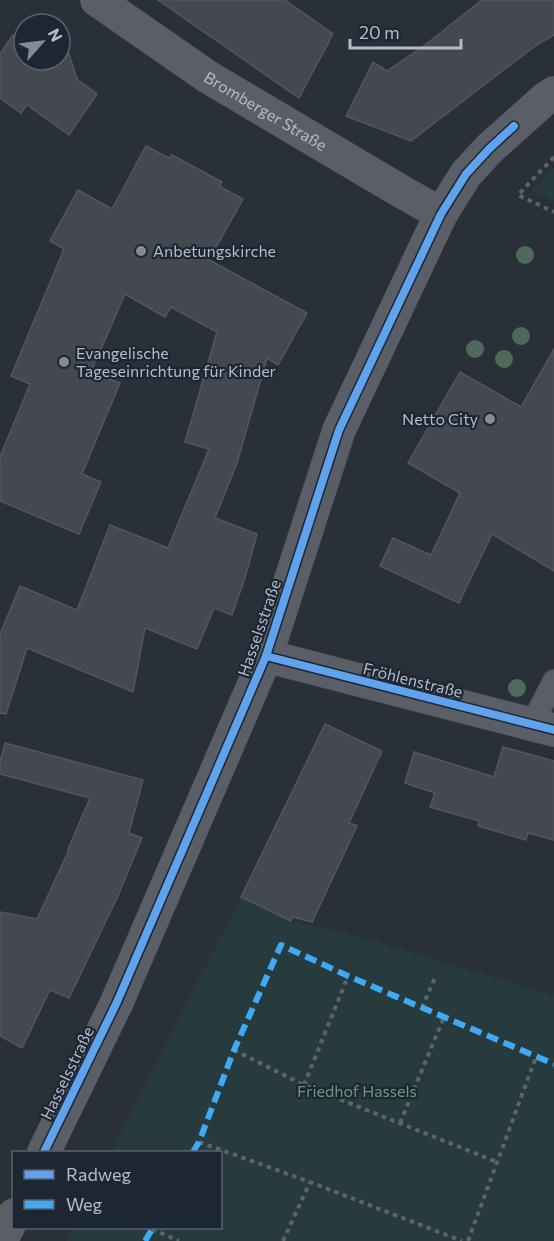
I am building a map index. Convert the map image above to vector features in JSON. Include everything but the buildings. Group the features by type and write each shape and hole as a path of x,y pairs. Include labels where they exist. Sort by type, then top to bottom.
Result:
{"street":[{"name":"Bromberger Straße","path":"97,0 208,76 441,214"},
{"name":"Hasselsstraße","path":"44,1151 117,1002 266,656 339,430 441,214 466,174 489,149 554,93"},
{"name":"Fröhlenstraße","path":"266,656 543,727"},
{"path":"1,1241 12,1219"}],"lane":[{"path":"543,727 554,681"}],"path":[{"path":"554,158 518,195 554,212"},
{"path":"423,1008 436,975"},
{"path":"304,1085 348,976"},
{"path":"400,1123 444,1017"},
{"path":"234,1050 304,1085 497,1162"},
{"path":"468,1241 536,1057"},
{"path":"199,1142 462,1241"},
{"path":"284,1241 310,1182"},
{"path":"152,1229 179,1241"}],"green space":[{"path":"554,167 554,201 532,191"},
{"name":"Friedhof Hassels","path":"241,897 291,921 361,937 554,995 554,1241 66,1241 72,1229 222,1229 222,1151 112,1151"}],"marked path":[{"path":"194,1151 234,1050 281,945 554,1064"},
{"path":"145,1241 152,1229"}],"cycle path":[{"path":"44,1151 117,1002 266,656 339,430 441,214 466,174 514,126"},
{"path":"266,656 554,730"}],"place":[{"name":"Anbetungskirche","path":"141,251"},
{"name":"Evangelische Tageseinrichtung für Kinder","path":"64,362"},
{"name":"Netto City","path":"490,419"}]}
